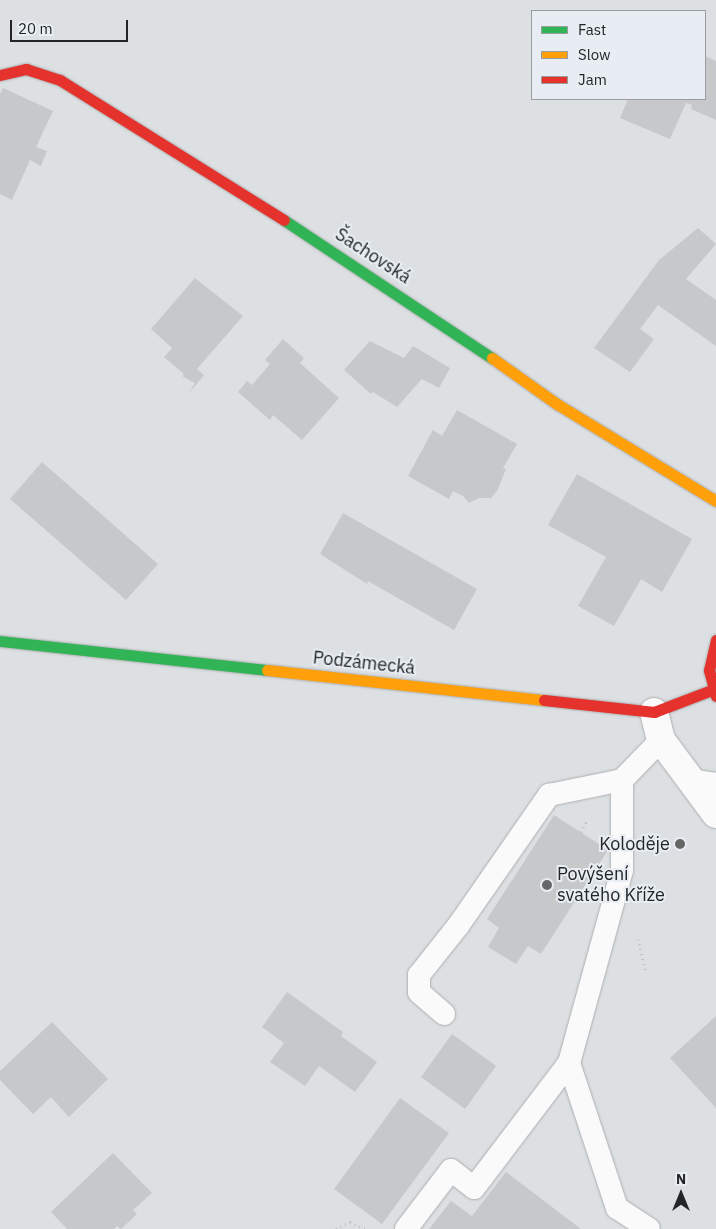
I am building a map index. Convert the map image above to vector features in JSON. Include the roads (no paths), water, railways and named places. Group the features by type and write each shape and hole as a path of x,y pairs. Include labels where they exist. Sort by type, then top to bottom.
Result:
{"street":[{"name":"Šachovská","path":"0,75 26,69 60,80 199,164 447,326 543,395 716,501"},
{"path":"714,693 708,670 716,640"},
{"name":"Podzámecká","path":"0,641 654,712 714,693"},
{"path":"654,712 661,740 716,814"}],"lane":[{"path":"444,1014 420,992 420,975 458,926 549,795 622,780 661,740"},
{"path":"406,1229 451,1170 474,1188 569,1063 622,870 622,780"},
{"path":"689,780 716,784"},
{"path":"569,1063 617,1208 650,1229"}],"place":[{"name":"Koloděje","path":"680,844"},
{"name":"Povýšení svatého Kříže","path":"547,885"}]}
